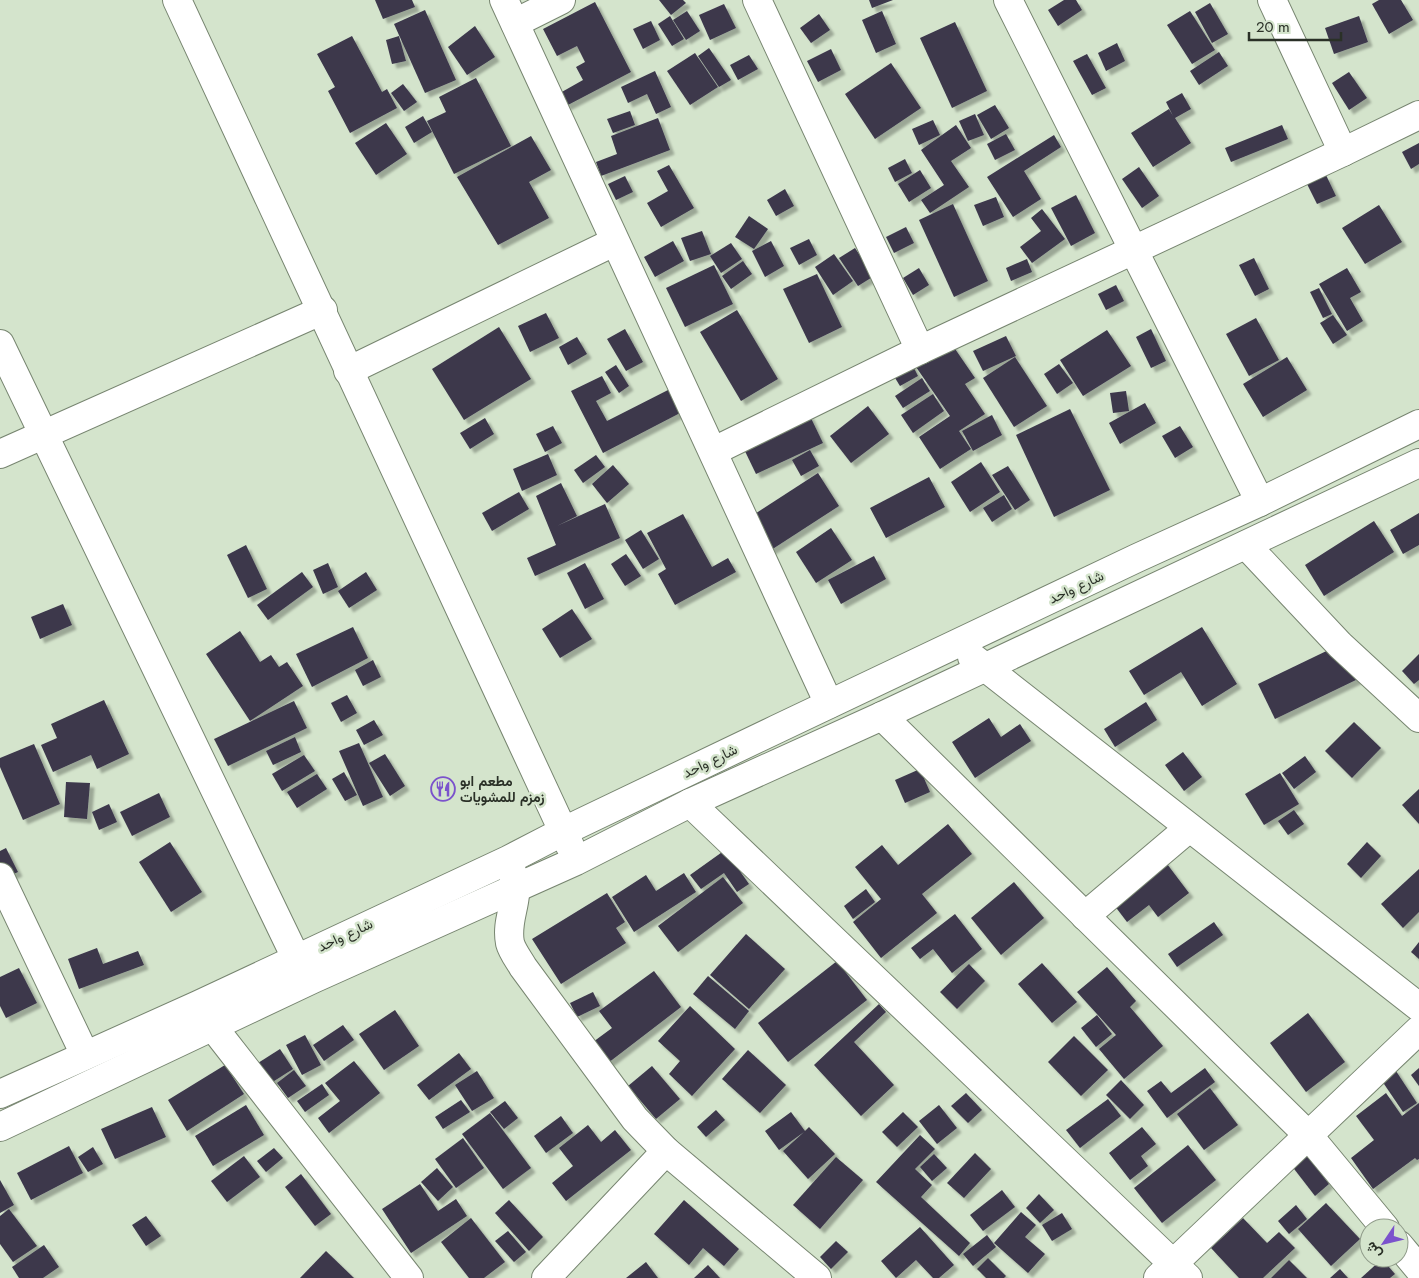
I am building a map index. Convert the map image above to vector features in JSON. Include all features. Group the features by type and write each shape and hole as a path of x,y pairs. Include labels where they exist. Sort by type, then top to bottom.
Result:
{"street":[{"path":"177,0 323,310 348,371 564,831 576,861"},
{"path":"561,0 509,11 614,242 714,451 829,704"},
{"path":"757,0 920,350"},
{"path":"1008,0 1260,502"},
{"path":"1272,0 1344,152"},
{"path":"714,451 920,350 1344,152 1419,114"},
{"path":"348,371 614,242"},
{"path":"0,454 323,310"},
{"path":"0,344 296,958"},
{"name":"شارع واحد","path":"0,1094 198,1005 508,860 564,831 829,704 1260,502 1419,424"},
{"name":"شارع واحد","path":"0,1127 313,979 576,861 690,803 882,716 1419,462"},
{"path":"1246,545 1340,645 1419,718"},
{"path":"957,643 984,668 1419,1007"},
{"path":"882,716 1308,1135 1377,1218"},
{"path":"690,803 1173,1273 1308,1135 1419,1030"},
{"path":"1085,916 1189,828"},
{"path":"508,860 517,887 509,930 510,945 523,967 635,1119 666,1151 817,1278"},
{"path":"0,877 85,1055"},
{"path":"213,1027 409,1278"},
{"path":"554,1275 666,1151"},
{"path":"1409,1257 1419,1269"}],"building":[{"path":"375,0 412,0 415,7 383,19"},
{"path":"659,0 683,0 686,3 671,15"},
{"path":"869,0 893,0 872,8"},
{"path":"1064,0 1076,0 1082,10 1058,26 1048,10"},
{"path":"1379,0 1401,0 1413,20 1389,34 1372,4"},
{"path":"595,2 631,72 566,106 560,93 583,80 576,67 585,62 577,46 557,56 543,29"},
{"path":"1210,3 1228,34 1212,43 1195,12"},
{"path":"724,4 736,28 710,40 699,15"},
{"path":"425,10 456,80 425,93 394,24"},
{"path":"687,11 700,31 686,40 673,20"},
{"path":"882,11 896,44 876,53 862,20"},
{"path":"1190,11 1215,50 1192,64 1167,25"},
{"path":"819,14 830,30 811,43 800,28"},
{"path":"670,16 684,39 672,46 658,24"},
{"path":"1359,16 1368,42 1334,54 1325,28"},
{"path":"651,21 660,40 643,49 633,29"},
{"path":"955,22 987,91 952,108 920,38"},
{"path":"475,26 495,57 467,75 448,47"},
{"path":"352,36 382,92 387,89 397,108 350,133 328,91 335,87 317,54"},
{"path":"399,36 406,61 392,64 386,40"},
{"path":"1117,43 1125,61 1106,71 1098,53"},
{"path":"709,48 731,80 719,87 698,56"},
{"path":"831,49 841,70 818,82 807,61"},
{"path":"1219,52 1228,66 1199,85 1190,71"},
{"path":"695,53 718,87 690,105 667,71"},
{"path":"1087,54 1106,88 1092,95 1073,61"},
{"path":"749,55 758,69 738,80 730,65"},
{"path":"891,63 921,108 875,139 845,94"},
{"path":"655,71 671,107 656,114 647,94 628,103 621,87"},
{"path":"1349,72 1367,98 1349,110 1332,83"},
{"path":"476,78 511,146 454,174 427,121 446,112 439,97"},
{"path":"403,84 417,102 404,111 391,93"},
{"path":"1182,93 1191,109 1175,118 1191,143 1153,167 1131,133 1169,109 1173,116 1166,102"},
{"path":"995,105 1009,128 991,139 977,115"},
{"path":"630,111 635,125 613,133 607,119"},
{"path":"975,114 984,135 968,141 959,121"},
{"path":"423,116 432,132 414,143 405,127"},
{"path":"658,118 670,150 601,176 596,162 617,154 611,136"},
{"path":"933,120 940,135 919,145 912,129"},
{"path":"386,123 407,154 376,175 355,143"},
{"path":"956,125 971,148 951,161 969,187 930,213 921,200 944,185 921,150"},
{"path":"1282,125 1288,139 1231,162 1225,148"},
{"path":"1006,134 1015,150 995,160 987,144"},
{"path":"1054,135 1061,147 1024,171 1041,199 1013,217 987,177"},
{"path":"531,136 551,170 529,182 549,218 498,245 457,177"},
{"path":"1419,143 1419,164 1411,169 1402,152"},
{"path":"905,159 912,173 895,182 888,168"},
{"path":"669,165 694,208 661,227 647,203 668,191 657,171"},
{"path":"1139,167 1159,196 1142,208 1122,179"},
{"path":"920,170 931,188 909,202 898,184"},
{"path":"1326,175 1336,196 1317,204 1307,184"},
{"path":"625,176 633,192 616,200 608,184"},
{"path":"785,189 794,206 776,216 767,200"},
{"path":"1076,195 1095,233 1071,246 1051,208"},
{"path":"996,197 1004,217 983,226 974,205"},
{"path":"953,204 988,281 954,297 919,220"},
{"path":"1379,205 1402,242 1365,264 1342,228"},
{"path":"1042,209 1065,239 1032,263 1020,247 1041,231 1031,218"},
{"path":"749,216 768,229 754,249 735,237"},
{"path":"906,227 914,243 894,253 886,237"},
{"path":"702,231 711,254 690,261 681,238"},
{"path":"809,239 817,255 799,265 790,248"},
{"path":"673,241 684,261 655,277 644,257"},
{"path":"771,241 784,266 765,277 752,251"},
{"path":"731,243 742,259 721,273 710,256"},
{"path":"855,248 874,276 858,286 839,258"},
{"path":"834,254 853,281 833,295 815,267"},
{"path":"1254,258 1269,289 1255,296 1239,265"},
{"path":"1027,259 1032,272 1011,281 1006,268"},
{"path":"743,261 752,274 731,289 722,276"},
{"path":"714,265 733,304 685,327 666,288"},
{"path":"919,268 929,285 913,295 903,278"},
{"path":"1347,268 1361,292 1350,298 1363,321 1347,331 1319,284"},
{"path":"817,274 842,327 809,343 783,289"},
{"path":"1116,285 1124,301 1106,310 1098,294"},
{"path":"1319,288 1332,314 1323,318 1310,292"},
{"path":"737,310 778,379 741,401 700,332"},
{"path":"546,313 559,338 530,352 518,326"},
{"path":"1333,315 1347,335 1333,344 1320,323"},
{"path":"1256,318 1279,360 1249,376 1226,334"},
{"path":"499,327 531,379 464,420 432,369"},
{"path":"625,329 643,362 626,371 607,339"},
{"path":"1151,329 1166,361 1151,368 1136,337"},
{"path":"1107,330 1131,366 1083,396 1060,360"},
{"path":"1006,336 1016,356 983,371 973,351"},
{"path":"577,337 587,354 568,365 559,347"},
{"path":"951,343 975,378 965,384 985,414 959,431 971,449 940,469 919,437 950,416 916,367"},
{"path":"1015,357 1047,406 1014,427 983,378"},
{"path":"1287,357 1307,390 1263,417 1243,384"},
{"path":"911,362 918,376 900,386 892,373"},
{"path":"1059,364 1073,383 1057,394 1044,374"},
{"path":"616,365 629,386 619,393 605,372"},
{"path":"602,376 611,393 596,401 607,421 670,389 682,412 603,453 571,391"},
{"path":"922,378 930,391 903,408 895,396"},
{"path":"1126,391 1129,411 1113,413 1110,393"},
{"path":"933,394 944,411 913,433 901,415"},
{"path":"1145,403 1156,423 1120,444 1109,423"},
{"path":"868,406 889,434 851,463 830,436"},
{"path":"1070,409 1110,490 1054,517 1016,435"},
{"path":"809,414 823,443 756,474 742,445"},
{"path":"992,415 1002,435 973,451 962,431"},
{"path":"485,418 494,434 470,449 460,433"},
{"path":"553,426 562,443 545,452 536,434"},
{"path":"1180,426 1193,447 1175,458 1162,436"},
{"path":"810,450 819,466 801,476 792,460"},
{"path":"548,454 557,475 522,491 513,469"},
{"path":"596,455 605,467 583,483 574,470"},
{"path":"981,462 1000,492 970,512 951,482"},
{"path":"613,465 629,484 607,503 592,484"},
{"path":"1008,466 1030,500 1015,510 992,475"},
{"path":"818,473 839,506 768,552 747,519"},
{"path":"929,477 945,507 886,538 870,508"},
{"path":"561,483 577,516 557,526 605,504 620,538 535,576 527,558 556,545 536,496"},
{"path":"519,492 529,509 492,531 482,513"},
{"path":"1004,495 1012,509 992,522 983,508"},
{"path":"1419,513 1419,545 1403,554 1390,530"},
{"path":"683,514 712,567 728,558 736,572 675,605 658,574 666,569 647,533"},
{"path":"1374,521 1394,552 1324,596 1305,565"},
{"path":"831,528 852,560 816,583 796,552"},
{"path":"641,530 659,559 643,569 625,540"},
{"path":"246,545 267,589 248,598 227,555"},
{"path":"626,554 641,576 625,586 611,564"},
{"path":"874,556 886,579 841,604 828,580"},
{"path":"328,563 338,587 323,594 313,570"},
{"path":"585,563 604,599 585,609 567,573"},
{"path":"302,572 313,587 268,620 257,605"},
{"path":"366,572 377,590 349,608 338,591"},
{"path":"63,604 72,625 40,639 31,617"},
{"path":"572,609 592,639 560,658 542,629"},
{"path":"353,627 368,658 312,687 296,654"},
{"path":"1202,627 1237,684 1202,706 1181,672 1144,695 1129,671"},
{"path":"240,631 260,662 271,655 279,667 287,662 303,686 250,721 206,654"},
{"path":"1341,644 1358,679 1275,719 1258,684"},
{"path":"1419,654 1419,680 1414,684 1402,671"},
{"path":"373,660 381,677 363,686 355,670"},
{"path":"347,695 357,713 341,722 331,703"},
{"path":"104,700 129,754 97,769 91,755 53,772 41,745 57,738 51,724"},
{"path":"294,701 307,728 228,766 214,739"},
{"path":"1146,702 1157,720 1115,747 1104,729"},
{"path":"989,718 1001,737 1020,724 1031,741 975,778 952,742"},
{"path":"374,720 383,735 364,745 356,730"},
{"path":"1354,722 1381,748 1352,778 1325,751"},
{"path":"295,737 301,752 273,765 266,751"},
{"path":"359,743 383,797 363,806 339,751"},
{"path":"34,744 60,804 23,820 0,767 0,758"},
{"path":"1183,752 1202,777 1184,791 1165,765"},
{"path":"385,754 405,786 390,796 369,763"},
{"path":"304,755 315,771 282,791 272,774"},
{"path":"1305,756 1316,772 1294,789 1282,773"},
{"path":"920,769 930,792 905,803 895,780"},
{"path":"344,772 357,795 345,801 332,779"},
{"path":"1280,773 1299,804 1264,825 1245,794"},
{"path":"317,774 327,789 297,808 287,792"},
{"path":"66,782 90,783 87,819 64,817"},
{"path":"1419,789 1419,824 1402,805"},
{"path":"159,793 170,817 132,836 120,812"},
{"path":"109,804 117,822 99,830 92,812"},
{"path":"1294,810 1304,824 1288,835 1278,821"},
{"path":"948,824 972,854 922,894 937,913 881,958 853,922 881,899 855,867 882,845 898,865"},
{"path":"170,842 202,892 171,912 139,862"},
{"path":"1367,842 1381,856 1361,878 1347,864"},
{"path":"6,848 18,872 3,879 0,874 0,851"},
{"path":"725,850 749,884 737,892 724,873 701,889 690,875"},
{"path":"1161,856 1189,893 1158,917 1149,905 1127,922 1108,897"},
{"path":"1419,869 1419,912 1403,928 1381,904"},
{"path":"684,873 696,892 634,932 612,897 646,875 656,891"},
{"path":"723,877 743,903 678,952 658,926"},
{"path":"1014,882 1044,918 1001,955 971,918"},
{"path":"866,889 875,902 853,919 844,906"},
{"path":"607,893 625,922 616,928 626,943 561,984 532,939"},
{"path":"955,914 982,949 952,973 933,949 920,959 911,948"},
{"path":"1214,922 1223,935 1177,967 1168,954"},
{"path":"746,934 785,969 749,1009 710,975"},
{"path":"1419,942 1419,959 1411,952"},
{"path":"97,948 103,964 138,951 144,965 79,989 68,959"},
{"path":"837,961 867,1000 788,1062 758,1023"},
{"path":"1042,963 1077,1002 1052,1023 1018,984"},
{"path":"969,964 985,981 957,1009 940,992"},
{"path":"1107,967 1136,1001 1130,1007 1163,1046 1124,1079 1099,1049 1116,1035 1077,992"},
{"path":"19,968 37,1003 6,1018 0,1006 0,977"},
{"path":"654,971 681,1007 608,1063 593,1042 612,1028 599,1011"},
{"path":"708,976 749,1011 735,1029 693,994"},
{"path":"593,992 600,1006 577,1017 570,1003"},
{"path":"879,1004 886,1012 854,1042 894,1085 861,1116 814,1065"},
{"path":"690,1006 735,1049 692,1096 669,1074 680,1061 658,1041"},
{"path":"395,1010 419,1046 384,1070 359,1034"},
{"path":"1308,1013 1345,1062 1306,1092 1270,1043"},
{"path":"1097,1015 1112,1034 1096,1047 1081,1028"},
{"path":"343,1025 354,1040 324,1061 313,1045"},
{"path":"305,1035 321,1065 302,1075 286,1045"},
{"path":"1074,1036 1108,1070 1081,1096 1048,1062"},
{"path":"280,1049 293,1069 271,1083 258,1063"},
{"path":"748,1050 786,1085 760,1113 722,1079"},
{"path":"459,1053 471,1069 429,1100 417,1085"},
{"path":"354,1061 380,1093 329,1133 318,1118 340,1101 325,1083"},
{"path":"225,1065 244,1094 187,1131 168,1100"},
{"path":"652,1066 680,1099 656,1119 628,1086"},
{"path":"1205,1068 1215,1082 1167,1118 1147,1091 1161,1081 1171,1093"},
{"path":"1394,1068 1417,1103 1403,1112 1380,1078"},
{"path":"1419,1068 1419,1086 1411,1075"},
{"path":"294,1070 306,1086 288,1098 277,1083"},
{"path":"477,1071 494,1098 472,1111 455,1085"},
{"path":"1121,1080 1144,1105 1130,1119 1106,1095"},
{"path":"322,1084 329,1095 305,1112 297,1101"},
{"path":"1210,1088 1238,1125 1204,1150 1177,1114"},
{"path":"966,1093 982,1110 968,1123 951,1106"},
{"path":"1386,1093 1402,1116 1419,1103 1419,1159 1415,1158 1373,1189 1351,1158 1374,1140 1356,1116"},
{"path":"1108,1099 1121,1116 1080,1148 1066,1130"},
{"path":"461,1100 470,1112 443,1129 435,1117"},
{"path":"505,1101 518,1118 504,1129 490,1112"},
{"path":"246,1105 264,1135 213,1166 195,1136"},
{"path":"939,1105 957,1128 937,1144 919,1121"},
{"path":"152,1107 166,1137 115,1159 101,1129"},
{"path":"716,1110 725,1120 706,1137 697,1127"},
{"path":"791,1112 805,1131 809,1127 835,1154 808,1179 783,1151 804,1132 779,1150 765,1131"},
{"path":"903,1112 918,1127 897,1147 882,1132"},
{"path":"490,1113 531,1168 503,1189 462,1134"},
{"path":"561,1116 573,1133 546,1153 534,1136"},
{"path":"588,1125 601,1142 615,1130 631,1150 566,1201 552,1183 573,1166 559,1148"},
{"path":"1142,1127 1156,1144 1141,1156 1148,1166 1130,1180 1109,1153"},
{"path":"920,1135 935,1149 915,1169 932,1185 921,1197 970,1243 959,1256 876,1182"},
{"path":"463,1138 484,1168 456,1188 435,1159"},
{"path":"1188,1145 1216,1180 1162,1223 1134,1188"},
{"path":"69,1146 83,1173 31,1200 17,1173"},
{"path":"93,1147 103,1164 88,1172 78,1157"},
{"path":"274,1148 283,1158 266,1172 257,1161"},
{"path":"1303,1150 1329,1184 1315,1196 1288,1161"},
{"path":"975,1153 991,1169 964,1198 947,1183"},
{"path":"934,1154 947,1168 932,1181 920,1167"},
{"path":"244,1156 260,1177 227,1202 211,1181"},
{"path":"836,1157 863,1180 820,1229 793,1205"},
{"path":"437,1168 453,1187 438,1201 421,1182"},
{"path":"301,1174 331,1214 315,1226 285,1187"},
{"path":"0,1180 14,1205 0,1213"},
{"path":"420,1184 438,1211 456,1199 467,1216 411,1253 382,1209"},
{"path":"1002,1190 1015,1207 983,1231 970,1215"},
{"path":"1039,1194 1054,1210 1040,1223 1026,1208"},
{"path":"509,1200 543,1237 529,1251 495,1213"},
{"path":"684,1200 739,1249 724,1266 703,1248 689,1265 654,1234"},
{"path":"1326,1203 1359,1240 1331,1266 1298,1229"},
{"path":"1296,1205 1307,1219 1289,1234 1278,1221"},
{"path":"9,1209 37,1246 13,1262 0,1244 0,1216"},
{"path":"1021,1212 1036,1225 1025,1237 1045,1254 1028,1273 994,1243"},
{"path":"1062,1213 1072,1229 1052,1241 1042,1225"},
{"path":"146,1216 161,1236 146,1246 132,1225"},
{"path":"471,1218 505,1262 484,1278 469,1278 441,1242"},
{"path":"1243,1218 1267,1243 1279,1232 1295,1248 1263,1278 1239,1278 1211,1248"},
{"path":"920,1227 954,1265 939,1278 933,1278 916,1260 896,1278 881,1261"},
{"path":"508,1231 526,1252 514,1262 495,1241"},
{"path":"987,1235 996,1247 973,1266 963,1254"},
{"path":"836,1241 848,1252 831,1269 820,1257"},
{"path":"44,1245 59,1267 43,1278 19,1278 12,1267"},
{"path":"326,1251 354,1278 300,1278"},
{"path":"988,1258 1006,1276 1004,1278 986,1278 977,1269"},
{"path":"1289,1260 1307,1278 1271,1278"},
{"path":"646,1262 658,1278 626,1278"},
{"path":"708,1265 720,1278 694,1278"},
{"path":"1372,1268 1390,1268 1395,1274 1390,1278 1361,1278"},
{"path":"1340,1269 1348,1278 1330,1278"}],"place":[{"name":"مطعم ابو زمزم للمشويات","path":"443,789"}]}
